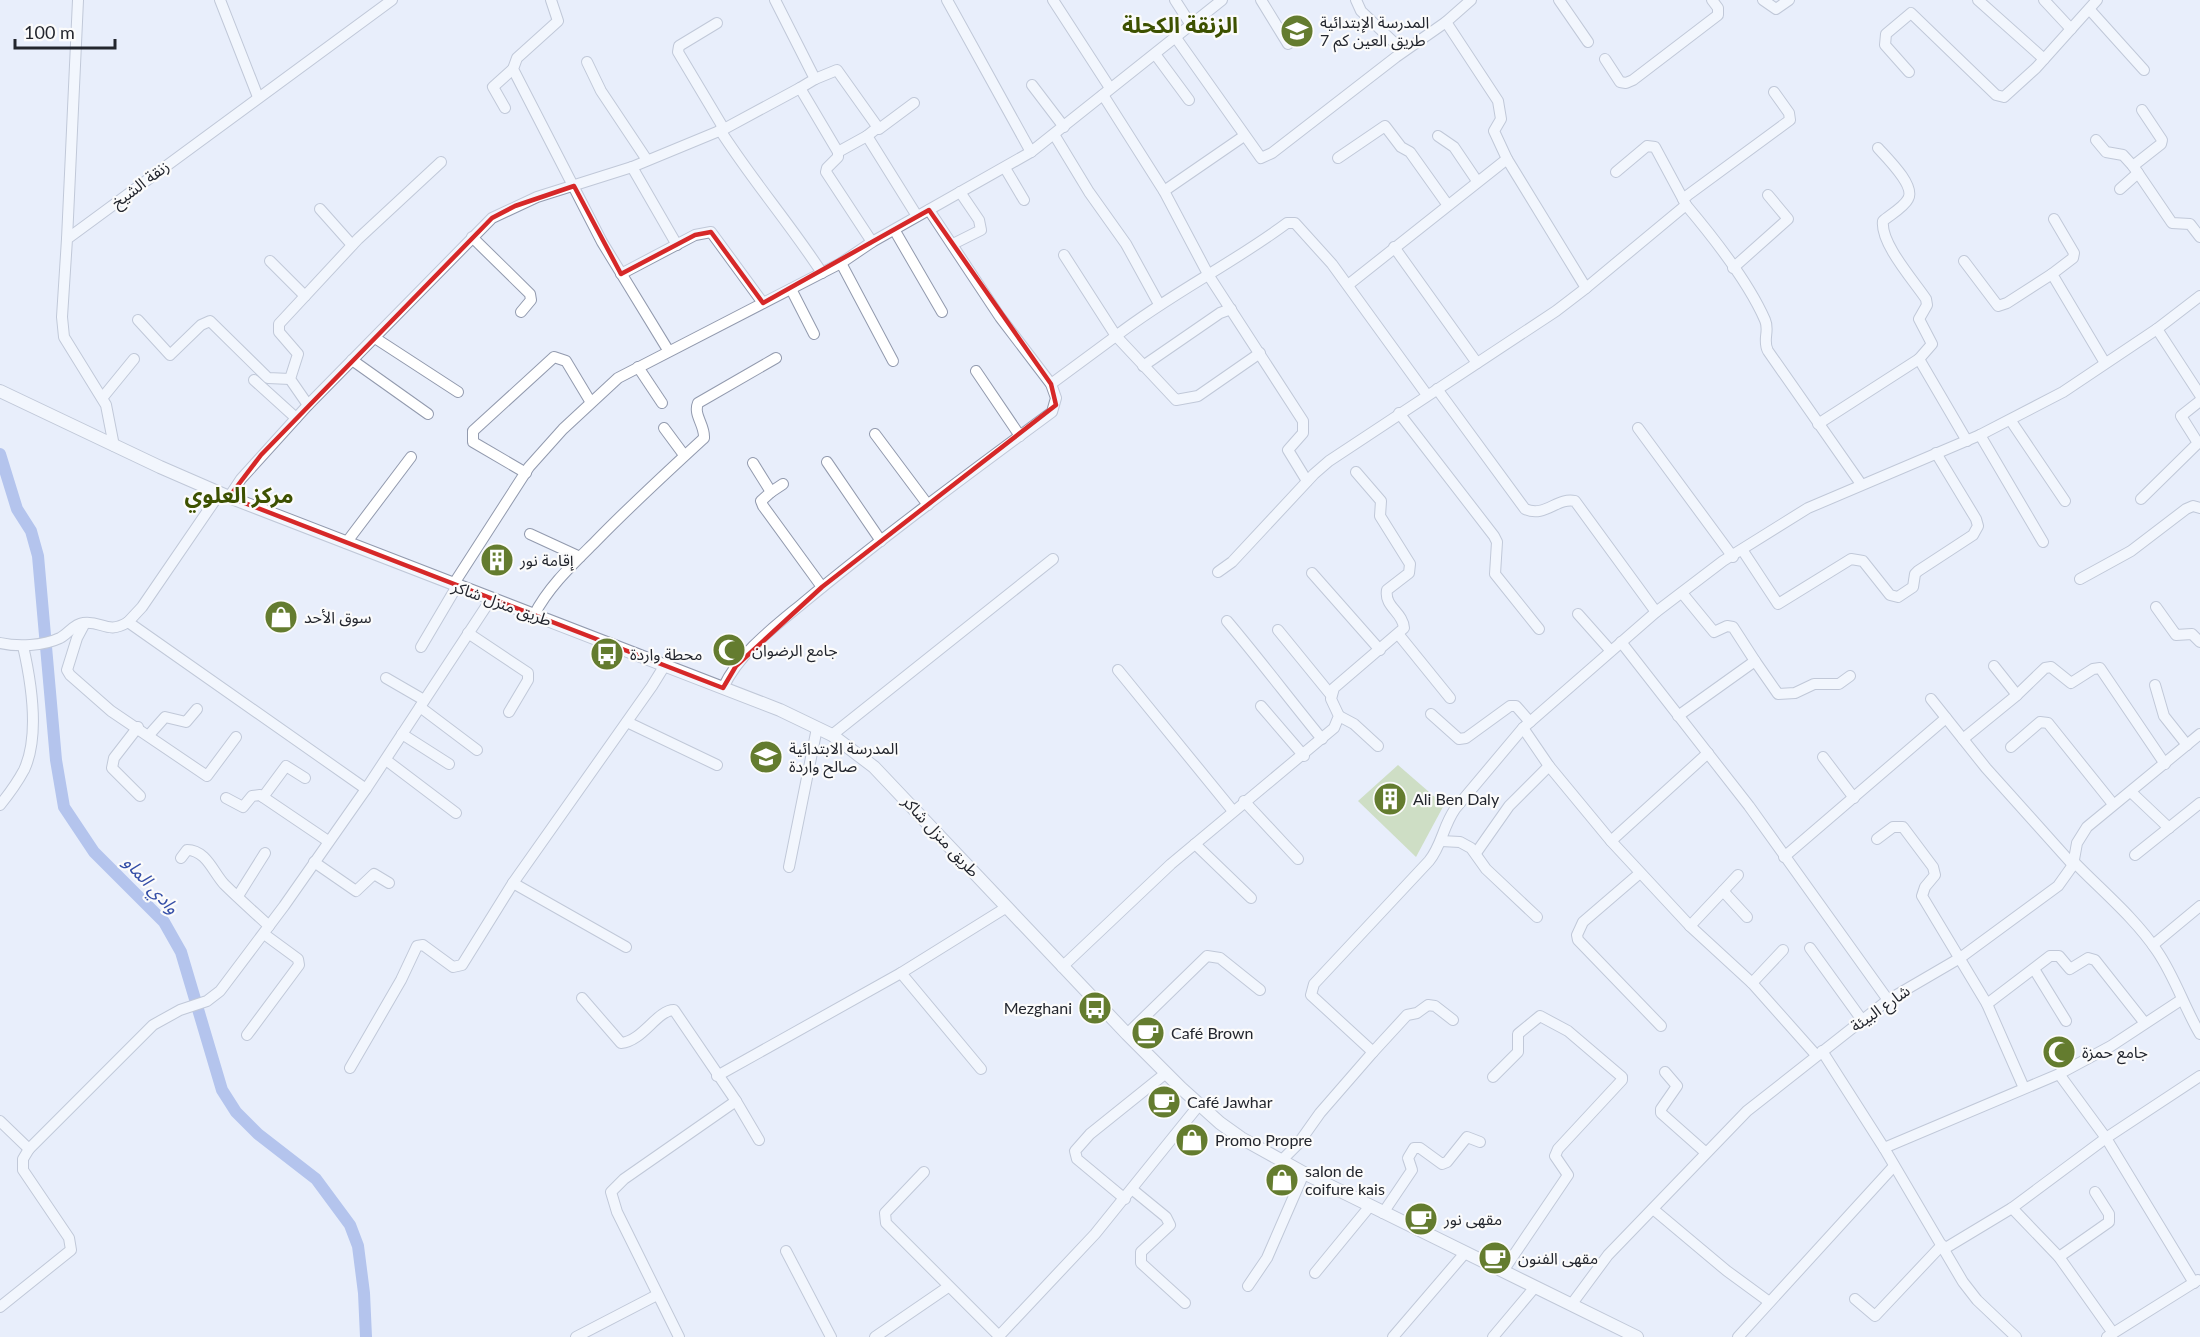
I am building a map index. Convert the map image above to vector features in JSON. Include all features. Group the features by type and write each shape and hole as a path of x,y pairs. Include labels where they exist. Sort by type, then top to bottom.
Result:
{"main road":[{"name":"طريق منزل شاكر","path":"3,393 114,446 225,495 455,586 665,664 780,710 832,735 892,784 1127,1034 1199,1105 1241,1138 1304,1173 1637,1337"}],"street":[{"path":"78,0 62,317 64,337 103,397 109,413 114,446"},
{"path":"220,0 258,97"},
{"name":"زنقة الشيخ","path":"67,239 392,0"},
{"path":"505,108 493,87 513,69 517,58 558,21 550,0"},
{"path":"775,0 815,79"},
{"path":"947,0 1031,152"},
{"path":"1053,0 1164,191 1209,276 1303,421 1303,433 1288,450 1307,481"},
{"path":"1175,0 1191,25"},
{"path":"422,647 455,586 526,473 590,401 618,378 668,350 841,263 872,242 1031,152 1055,136 1107,91 1222,0"},
{"path":"1261,0 1288,44"},
{"path":"1356,0 1361,11 1403,51"},
{"path":"1176,38 1261,158 1267,157 1403,51 1446,22 1457,5 1471,0"},
{"path":"1559,0 1588,42"},
{"path":"1605,59 1620,82 1626,83 1633,80 1718,15 1718,8 1712,0"},
{"path":"1763,0 1776,9 1789,0"},
{"path":"1978,0 2044,59"},
{"path":"2044,0 2071,29"},
{"path":"1909,72 1886,45 1885,40 1886,34 1909,13 1914,14 1952,55 1999,97 2009,93 2044,59 2097,0"},
{"path":"2090,10 2144,70"},
{"path":"1446,22 1498,101 1501,118 1494,131 1507,159 1586,288"},
{"path":"717,23 679,46 678,52 722,130 766,199 789,224 822,273"},
{"path":"1155,54 1188,100"},
{"path":"587,62 602,91 647,160"},
{"path":"513,69 621,274 668,350"},
{"path":"0,643 23,646 62,638 80,623 112,629 128,622 142,607 225,495 308,405 492,219 515,206 632,167 722,130 815,79 837,70 877,128"},
{"path":"1032,85 1064,127"},
{"path":"800,88 838,152"},
{"path":"1218,572 1232,562 1329,460 1586,288 1685,202 1790,120 1789,112 1774,92"},
{"path":"872,242 826,172 838,152 894,120 914,103"},
{"path":"2120,189 2161,144 2162,140 2142,110"},
{"path":"1338,158 1385,126 1401,147 1410,152 1447,204"},
{"path":"867,136 917,216"},
{"path":"1055,136 1089,192 1132,253 1159,304"},
{"path":"1164,191 1244,136"},
{"path":"1438,136 1454,147 1477,181"},
{"path":"2096,140 2106,152 2123,155 2136,169 2172,223 2190,224 2200,237"},
{"path":"1616,172 1651,146 1657,150 1685,202 1733,268 1767,323 1765,344 1768,351 1861,484"},
{"path":"1818,424 1918,359 1932,344 1919,319 1927,305 1926,299 1886,241 1882,229 1883,221 1908,199 1910,191 1906,182 1878,148"},
{"path":"1348,285 1447,204 1507,159"},
{"path":"290,380 298,354 278,329 352,245 441,162"},
{"path":"632,167 677,245"},
{"path":"1005,168 1024,200"},
{"path":"953,244 981,230 979,220 960,192"},
{"path":"1733,268 1788,219 1768,195"},
{"path":"320,209 352,245"},
{"path":"723,688 736,666 765,636 822,586 1052,412 1056,398 1051,384 1000,317 929,210"},
{"path":"1964,261 1998,306 2007,303 2073,258 2074,254 2054,219"},
{"path":"1051,384 1159,304 1209,276 1291,222 1300,227 1348,285 1427,395"},
{"path":"895,231 942,312"},
{"path":"621,274 695,235 711,232 763,303"},
{"path":"472,237 530,294 531,300 521,312"},
{"path":"1394,247 1477,363"},
{"path":"1064,255 1116,336 1173,398 1184,400 1210,389 1260,353"},
{"path":"270,261 305,296"},
{"path":"841,263 893,361"},
{"path":"2052,274 2105,363"},
{"path":"791,289 814,334"},
{"path":"1373,1052 1311,995 1311,989 1429,861 1442,841 1446,824 1455,809 1527,725 1656,612 1732,556 1801,512 1861,484 2011,421 2063,392 2157,329 2200,296"},
{"path":"1143,366 1211,319 1231,309"},
{"path":"138,320 170,356 201,325 210,321 268,378 290,380 308,405"},
{"path":"2157,329 2200,395"},
{"path":"375,338 458,392"},
{"path":"526,473 473,442 473,431 554,357 566,361 590,401"},
{"path":"534,615 552,587 580,557 704,438 704,430 696,412 698,403 776,358"},
{"path":"103,397 134,359"},
{"path":"1918,359 1967,441"},
{"path":"352,360 428,414"},
{"path":"638,367 662,403"},
{"path":"976,371 1020,436"},
{"path":"254,380 296,418"},
{"path":"1437,389 1525,509 1541,512 1566,500 1575,501 1656,612"},
{"path":"2141,498 2198,443 2181,417 2200,401"},
{"path":"1399,413 1494,536 1497,542 1495,574 1539,629"},
{"path":"2011,421 2065,501"},
{"path":"664,428 684,455"},
{"path":"1638,428 1732,556"},
{"path":"875,434 928,505"},
{"path":"1980,435 2043,542"},
{"path":"1743,551 1778,604 1851,559 1863,561 1890,595 1898,597 1913,587 1915,574 1972,535 1978,526 1936,453"},
{"path":"346,543 411,457"},
{"path":"827,462 881,541"},
{"path":"753,463 771,492"},
{"path":"1331,695 1334,688 1399,635 1404,623 1388,603 1386,594 1387,590 1409,573 1410,564 1380,516 1381,501 1356,472"},
{"path":"783,484 761,501 822,586"},
{"path":"2080,579 2131,551 2186,508 2200,508"},
{"path":"530,534 580,557"},
{"path":"832,735 1053,559"},
{"path":"1312,573 1380,650"},
{"path":"1682,593 1714,632 1727,626 1733,627 1778,694 1814,684 1839,684 1850,676"},
{"path":"0,1307 71,1250 69,1238 22,1170 23,1159 29,1149 153,1025 180,1010 214,996 267,930 366,789 491,599"},
{"path":"2156,607 2176,635 2192,634 2200,642"},
{"path":"1578,614 1610,650"},
{"path":"1227,621 1277,679 1287,697 1322,738"},
{"path":"128,622 366,789"},
{"path":"85,623 67,669 70,675 111,711 207,776 236,737"},
{"path":"1062,967 1244,801 1304,756 1335,728 1339,716 1331,695 1278,630"},
{"path":"468,633 528,674 528,680 509,711"},
{"path":"1399,635 1450,698"},
{"path":"1621,642 1708,753 1888,1000"},
{"path":"0,805 24,770 29,752 32,687 23,646"},
{"path":"1678,716 1755,661"},
{"path":"350,1068 401,980 417,946 423,945 450,965 459,967 513,883 627,722 665,664"},
{"path":"1994,666 2017,695"},
{"path":"1963,739 2017,695 2045,668 2051,667 2071,683 2093,669 2100,668 2165,764"},
{"path":"1118,670 1233,811"},
{"path":"386,678 422,704 477,750"},
{"path":"2154,685 2164,716 2187,745"},
{"path":"1931,699 1963,739 2073,864 2153,945 2178,988 2181,1000 2200,1034"},
{"path":"1262,706 1304,756"},
{"path":"1431,714 1459,739 1466,738 1510,706 1516,706 1549,766 1611,841 1690,926 1752,983 1819,1053 1884,1148 1962,1282 1977,1300 2016,1337"},
{"path":"149,735 165,717 186,722 197,709"},
{"path":"1339,716 1354,724 1378,746"},
{"path":"1784,857 1946,718"},
{"path":"627,722 717,765"},
{"path":"2011,747 2040,722 2048,723 2113,804"},
{"path":"138,728 114,758 112,768 140,796"},
{"path":"789,867 817,728"},
{"path":"402,734 449,765"},
{"name":"شارع البيئة","path":"1572,1305 1608,1255 1742,1115 1888,1000 1960,958 2058,886 2073,864 2082,833 2113,804 2131,792 2200,734"},
{"path":"1611,841 1708,753"},
{"path":"1823,757 1854,798"},
{"path":"386,759 456,813"},
{"path":"263,797 286,766 305,778"},
{"path":"1476,853 1509,806 1549,766"},
{"path":"2131,792 2169,828"},
{"path":"226,798 243,807 252,796 260,795 328,841"},
{"path":"1244,801 1299,859"},
{"path":"2135,855 2200,803"},
{"path":"1877,839 1893,827 1902,827 1933,867 1935,876 1925,887 1922,896 1987,1004 2024,1088"},
{"path":"1442,841 1460,842 1476,853 1486,869 1537,917"},
{"path":"1195,844 1251,898"},
{"path":"181,858 187,850 198,854 214,868 223,883 238,896 267,930 298,959 299,963 247,1035"},
{"path":"238,896 265,853"},
{"path":"314,862 356,891 374,874 389,883"},
{"path":"1640,873 1583,922 1577,935 1578,940 1661,1026"},
{"path":"1690,926 1738,875"},
{"path":"513,883 626,946"},
{"path":"1723,891 1747,917"},
{"path":"2153,945 2200,906"},
{"path":"717,1076 901,973 1007,907"},
{"path":"1810,948 1862,1020"},
{"path":"1752,983 1783,950"},
{"path":"1987,1004 2053,955 2059,956 2070,969 2092,958 2144,1022"},
{"path":"1127,1034 1207,956 1220,958 1260,990"},
{"path":"2034,969 2066,1021"},
{"path":"901,973 981,1069"},
{"path":"582,998 620,1043 634,1039 666,1012 674,1010 736,1101 759,1140"},
{"path":"1884,1148 2059,1074 2111,1046 2144,1022 2181,1000"},
{"path":"1282,1160 1298,1144 1326,1105 1407,1015 1428,1005 1435,1006 1453,1020"},
{"path":"1493,1077 1518,1052 1518,1034 1540,1016 1568,1031 1619,1072 1622,1077 1622,1080 1558,1149 1555,1156 1568,1175 1503,1271"},
{"path":"1665,1072 1677,1086 1661,1109 1661,1113 1706,1152"},
{"path":"1125,1199 1075,1157 1074,1151 1090,1134 1166,1073"},
{"path":"2012,1208 2059,1257 2110,1335 2197,1281 2106,1138 2059,1074"},
{"path":"1855,1299 1875,1316 1943,1247 2012,1208 2106,1138 2200,1076"},
{"path":"679,1337 612,1201 611,1192 624,1179 736,1101"},
{"path":"924,1172 885,1213 885,1220 999,1337 1133,1190 1167,1143 1199,1105"},
{"path":"0,1121 29,1149"},
{"path":"1383,1212 1412,1170 1408,1158 1414,1148 1420,1148 1440,1164 1447,1162 1467,1137 1480,1142"},
{"path":"1738,1337 1768,1301 1894,1166"},
{"path":"1248,1286 1267,1258 1304,1173"},
{"path":"1133,1190 1166,1217 1170,1225 1141,1252 1141,1263 1185,1303"},
{"path":"2059,1257 2109,1222 2109,1214 2095,1192"},
{"path":"1315,1273 1370,1206"},
{"path":"1653,1209 1727,1271 1768,1301"},
{"path":"786,1251 831,1337"},
{"path":"1393,1337 1440,1285 1465,1253"},
{"path":"877,1336 948,1287"},
{"path":"1493,1337 1535,1287"},
{"path":"576,1337 657,1295"}],"highlighted area":[{"path":"574,186 621,274 695,235 711,232 763,303 929,210 1051,384 1056,405 822,587 736,666 723,688 229,497 261,455 465,244 492,218 515,206"}],"green space":[{"path":"1398,765 1444,805 1416,857 1358,801"}],"waterway":[{"name":"وادي الماو","path":"0,454 17,509 31,531 38,556 56,760 64,807 94,852 164,922 181,952 222,1090 236,1112 258,1134 316,1179 350,1225 358,1246 364,1293 366,1337"}],"place":[{"name":"المدرسة الإبتدائية طريق العين كم 7","path":"1297,31"},
{"name":"إقامة نور","path":"497,560"},
{"name":"سوق الأحد","path":"281,617"},
{"name":"جامع الرضوان","path":"729,650"},
{"name":"محطة واردة","path":"607,654"},
{"name":"المدرسة الابتدائية صالح واردة","path":"766,757"},
{"name":"Ali Ben Daly","path":"1390,799"},
{"name":"Mezghani","path":"1095,1008"},
{"name":"Café Brown","path":"1148,1033"},
{"name":"جامع حمزة","path":"2059,1052"},
{"name":"Café Jawhar","path":"1164,1102"},
{"name":"Promo Propre","path":"1192,1140"},
{"name":"salon de coifure kais","path":"1282,1180"},
{"name":"مقهى نور","path":"1421,1219"},
{"name":"مقهى الفنون","path":"1495,1258"}],"district":[{"name":"الزنقة الكحلة","path":"1180,25"},
{"name":"مركز العلوي","path":"239,495"}]}
